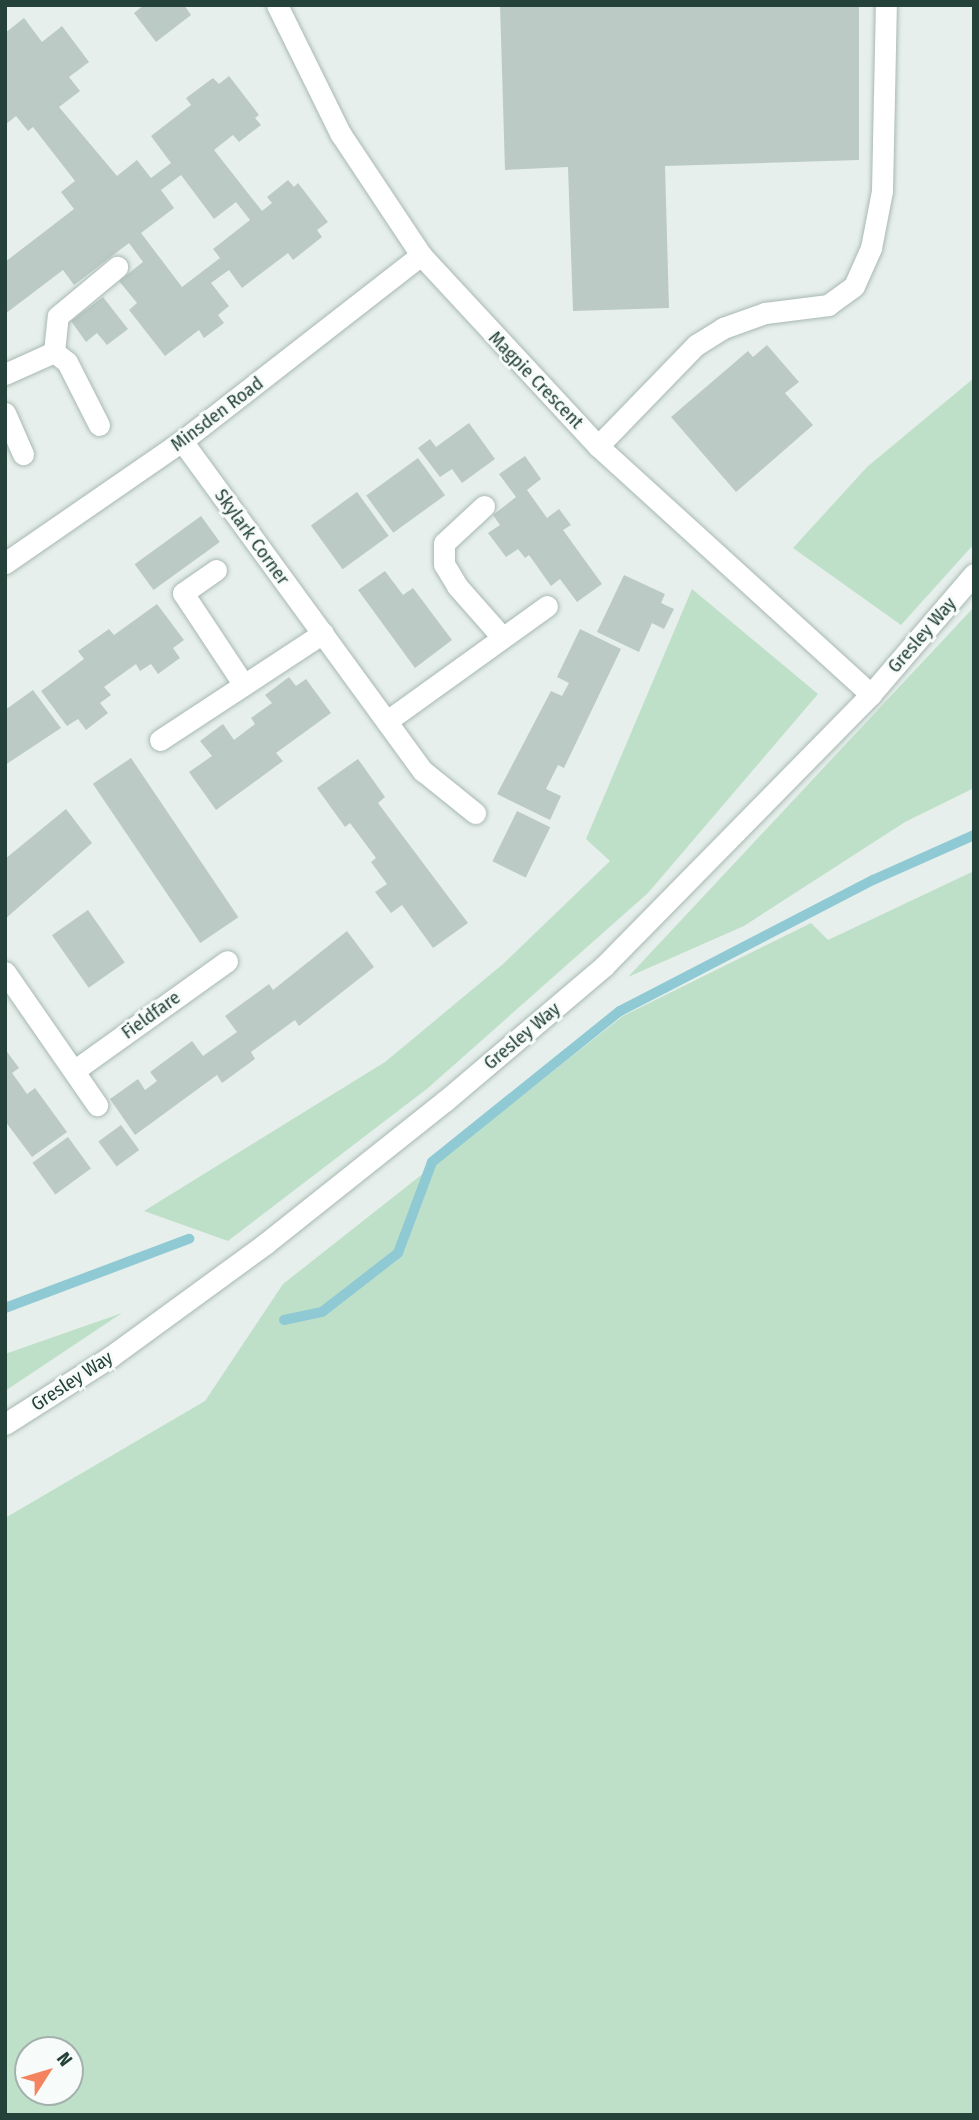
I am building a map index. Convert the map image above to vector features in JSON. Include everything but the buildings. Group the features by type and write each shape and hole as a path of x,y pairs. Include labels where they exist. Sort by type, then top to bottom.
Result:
{"street":[{"name":"Magpie Crescent","path":"277,5 340,133 421,255 598,446 871,694"},
{"path":"598,446 670,369 723,328 765,313 828,305 854,286 871,248 882,191 886,5"},
{"name":"Minsden Road","path":"5,563 182,441 421,255"},
{"path":"54,352 58,316 117,267"},
{"path":"5,374 54,352"},
{"path":"54,352 67,362 99,425"},
{"path":"5,413 23,454"},
{"name":"Skylark Corner","path":"182,441 424,771 475,813"},
{"path":"484,506 444,543 444,564 457,586 502,637"},
{"path":"216,570 183,593 244,685"},
{"name":"Gresley Way","path":"5,1424 110,1357 265,1244 456,1092 604,966 871,694 972,576"},
{"path":"387,721 547,606"},
{"path":"160,740 323,633"},
{"name":"Fieldfare","path":"75,1070 227,961"},
{"path":"5,972 97,1105"}],"green space":[{"path":"974,378 974,544 901,625 793,548 867,467"},
{"path":"692,589 818,694 648,893 428,1088 228,1241 144,1211 385,1062 503,964 610,861 586,839"},
{"path":"974,607 974,788 905,822 744,926 628,977"},
{"path":"974,871 974,2115 5,2115 5,1518 205,1401 283,1284 623,1016 811,923 828,940"},
{"path":"122,1313 5,1391 5,1354"}],"waterway":[{"path":"284,1320 322,1312 398,1253 432,1162 620,1011 873,880 974,835"},
{"path":"5,1308 189,1239"}]}
